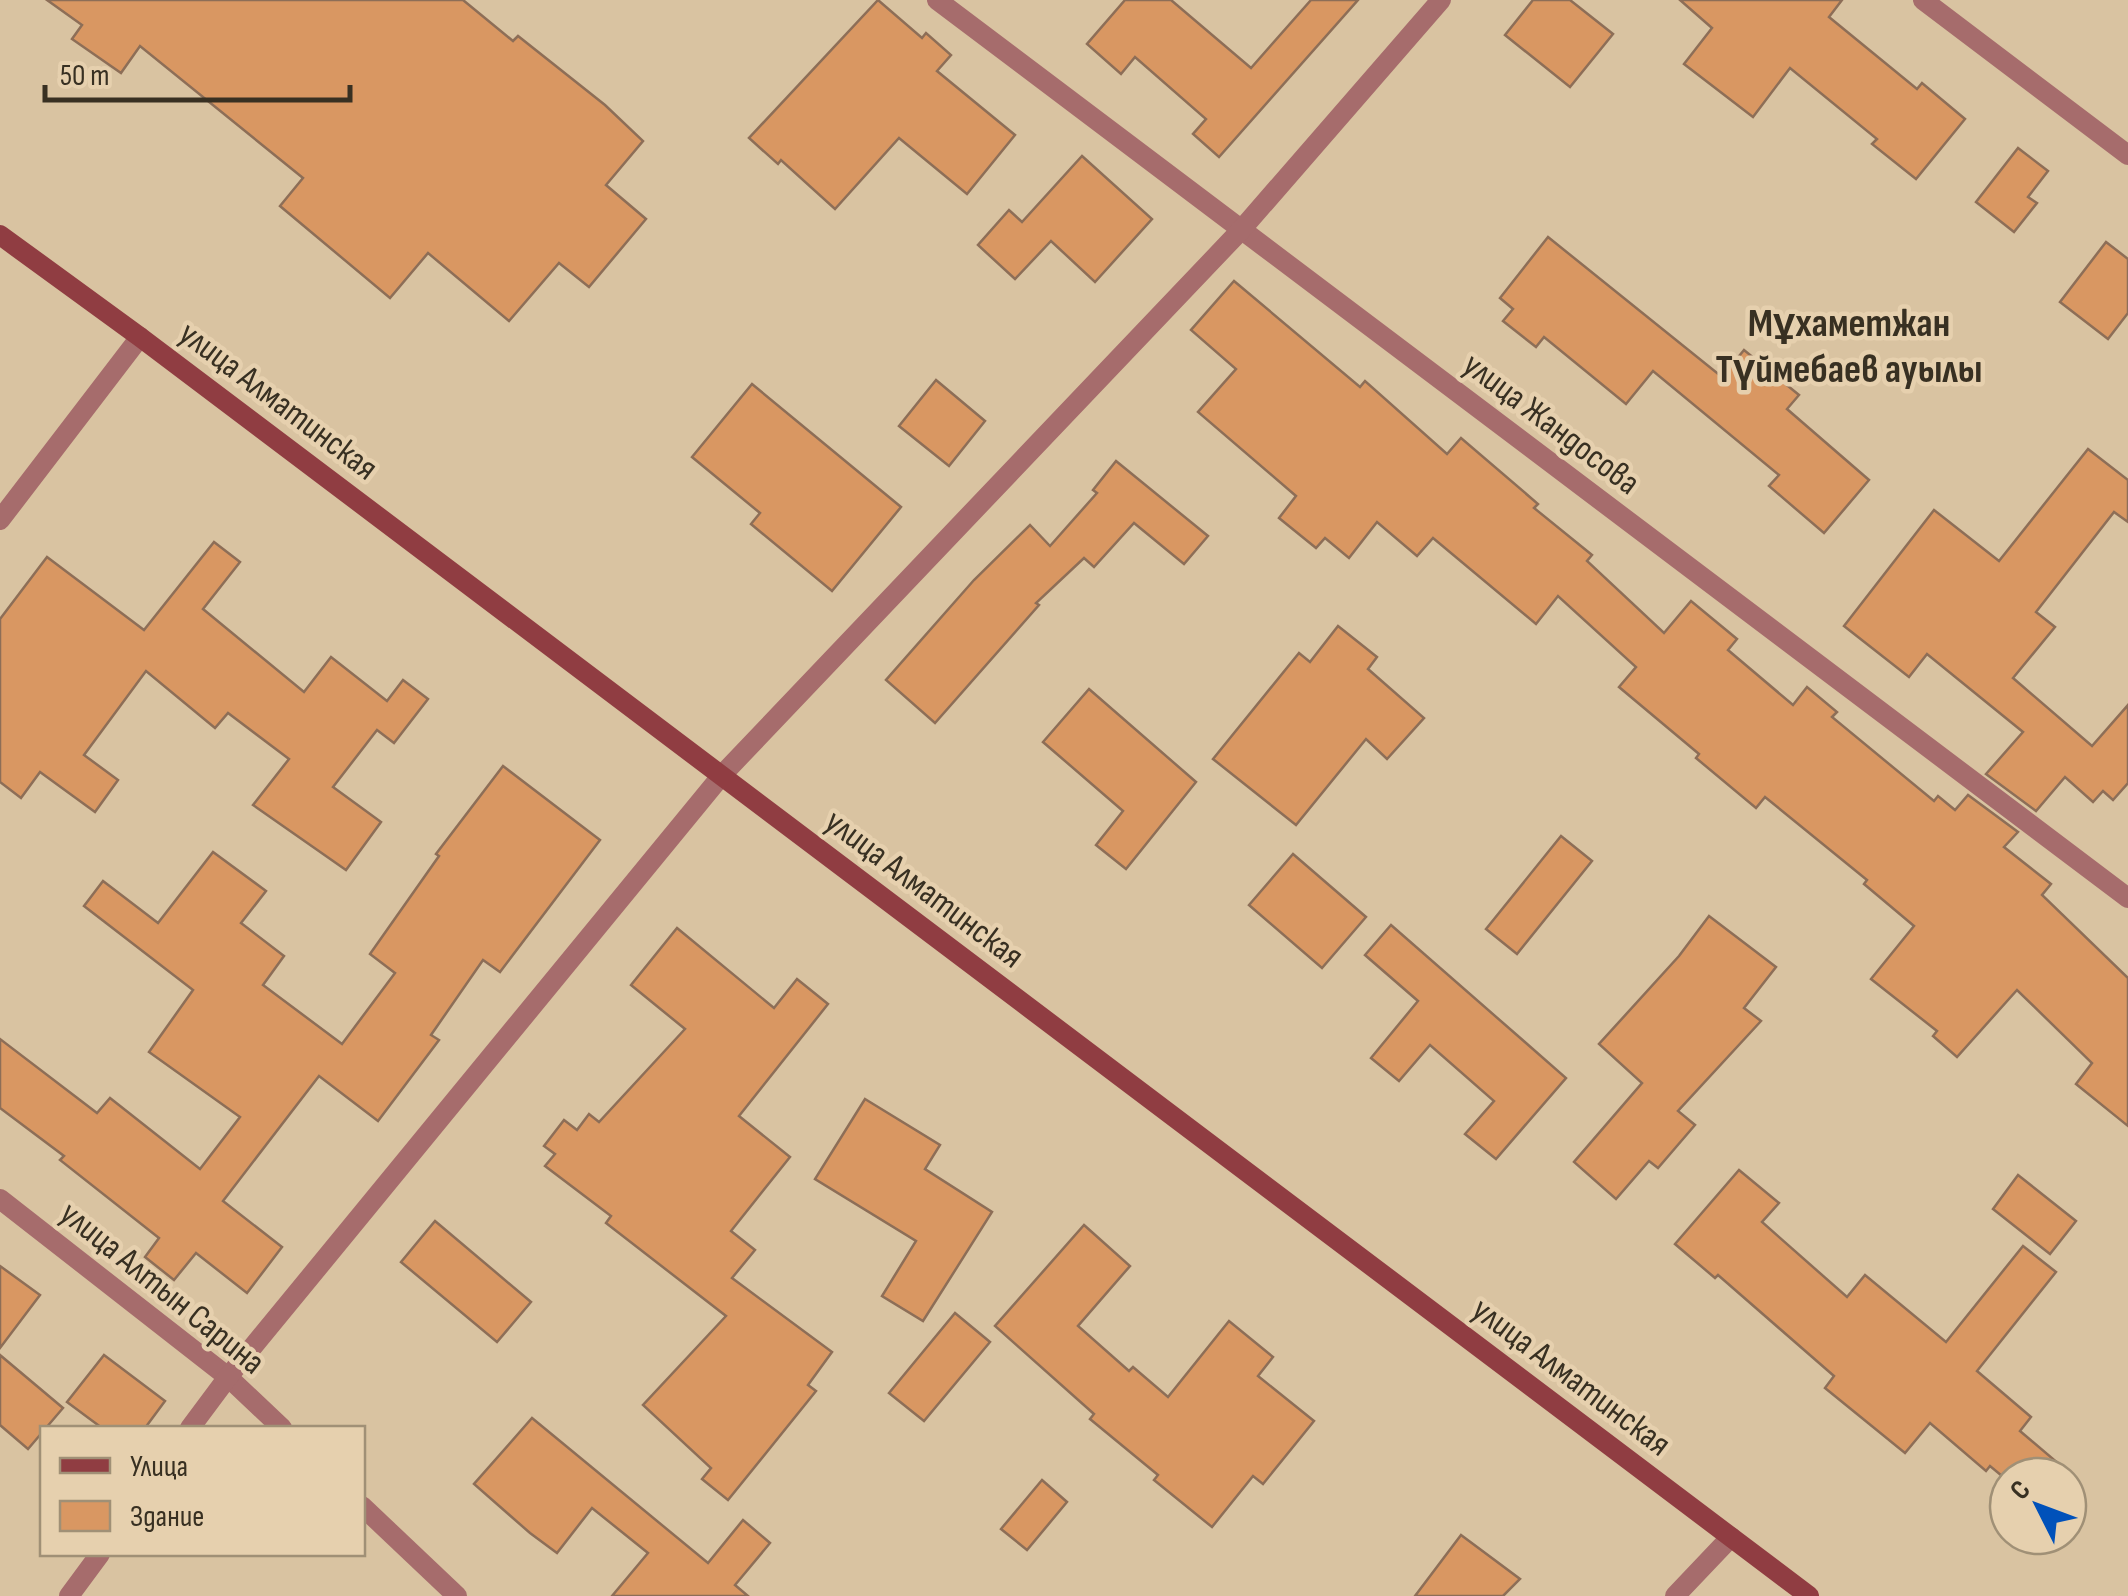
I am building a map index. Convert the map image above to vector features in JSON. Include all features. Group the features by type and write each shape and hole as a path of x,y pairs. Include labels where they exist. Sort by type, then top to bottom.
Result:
{"street":[{"name":"улица Жандосова","path":"937,0 2128,898"},
{"path":"191,1426 228,1376 722,776 1241,230 1442,0"},
{"path":"1923,0 2128,154"},
{"name":"улица Алматинская","path":"0,235 1809,1596"},
{"path":"0,520 140,337"},
{"name":"улица Алтын Сарина","path":"0,1200 228,1376 280,1426"},
{"path":"365,1509 457,1596"},
{"path":"1676,1596 1731,1537"},
{"path":"69,1596 99,1556"}],"building":[{"path":"47,0 463,0 513,41 518,36 605,105 643,141 606,185 646,219 589,287 559,263 509,321 428,253 390,298 280,206 303,178 140,46 121,73 72,39 82,25"},
{"path":"878,0 922,38 926,33 951,55 937,71 1015,135 967,194 899,138 835,209 781,160 778,164 749,138"},
{"path":"1125,0 1171,0 1251,68 1311,0 1358,0 1219,157 1193,134 1206,119 1135,57 1121,74 1087,44"},
{"path":"1533,0 1570,0 1613,34 1570,87 1505,35"},
{"path":"1680,0 1842,0 1829,17 1917,89 1922,83 1965,119 1916,179 1872,144 1877,139 1790,68 1753,117 1684,64 1712,28"},
{"path":"2018,148 2048,171 2028,197 2037,203 2014,232 1976,202"},
{"path":"1082,156 1152,219 1095,282 1051,241 1015,279 978,245 1009,210 1022,222"},
{"path":"1548,237 1722,377 1744,350 1799,395 1787,409 1869,480 1824,533 1769,486 1779,475 1653,371 1626,404 1544,337 1536,347 1503,321 1513,309 1500,298"},
{"path":"2106,242 2128,259 2128,313 2108,339 2060,302"},
{"path":"1234,281 1360,387 1365,381 1447,454 1461,438 1538,504 1534,508 1592,555 1587,561 1664,633 1691,601 1737,639 1728,650 1793,705 1807,687 1837,712 1832,717 1934,801 1938,796 1955,810 1968,795 2018,832 2004,847 2051,884 2042,895 2128,978 2128,1126 2076,1084 2092,1063 2017,990 1957,1057 1933,1036 1937,1031 1871,979 1914,926 1864,884 1867,880 1765,797 1756,808 1619,687 1636,667 1558,596 1536,624 1433,538 1417,556 1377,522 1349,558 1325,538 1316,548 1279,518 1296,496 1198,412 1236,369 1191,330"},
{"path":"936,380 985,421 949,466 899,426"},
{"path":"752,384 901,507 832,591 751,524 760,513 692,457"},
{"path":"2088,449 2128,480 2128,522 2114,512 2036,612 2055,627 2013,678 2092,746 2128,705 2128,783 2113,800 2103,791 2093,802 2065,777 2036,811 1986,774 2023,732 1927,654 1909,677 1844,626 1934,510 1999,561"},
{"path":"1116,461 1208,536 1184,564 1134,523 1094,567 1084,558 1036,603 1039,605 935,723 886,680 974,580 1030,525 1050,546 1097,493 1093,490"},
{"path":"214,542 240,562 203,609 304,692 331,657 387,701 403,680 428,699 394,743 377,730 333,787 381,822 346,870 253,805 289,759 228,713 215,728 146,671 84,755 118,780 95,812 40,772 21,798 0,782 0,619 47,557 144,630"},
{"path":"1338,626 1377,657 1368,669 1424,718 1387,759 1366,739 1296,825 1213,759 1299,653 1310,662"},
{"path":"1089,689 1196,782 1126,869 1096,845 1123,811 1043,742"},
{"path":"503,766 600,840 500,972 483,960 431,1035 439,1040 378,1121 319,1076 223,1201 282,1247 247,1293 196,1253 174,1280 145,1257 159,1238 60,1160 64,1156 0,1108 0,1039 97,1113 110,1098 200,1169 240,1117 149,1052 193,990 84,906 103,881 158,923 213,852 266,891 241,923 284,956 263,985 342,1044 395,973 370,954 439,856 436,854"},
{"path":"1561,836 1592,861 1517,954 1486,929"},
{"path":"1293,854 1366,917 1322,968 1249,905"},
{"path":"1709,916 1776,967 1744,1008 1761,1021 1678,1111 1695,1125 1658,1168 1649,1161 1616,1199 1574,1162 1642,1083 1599,1044 1679,956"},
{"path":"1391,925 1566,1078 1496,1159 1465,1134 1494,1101 1430,1045 1399,1081 1371,1058 1418,1001 1365,955"},
{"path":"677,928 774,1008 797,979 828,1004 739,1116 790,1157 731,1231 755,1250 732,1278 832,1352 808,1385 816,1391 728,1500 702,1479 711,1468 643,1405 726,1316 606,1223 611,1216 545,1166 555,1154 544,1146 564,1120 577,1130 589,1114 599,1122 685,1029 631,985"},
{"path":"865,1099 940,1145 925,1169 992,1212 923,1321 882,1296 916,1241 815,1179"},
{"path":"1739,1170 1779,1203 1762,1222 1847,1297 1865,1275 1946,1342 2023,1246 2056,1272 1977,1371 2031,1417 2020,1431 2049,1456 1988,1456 1986,1471 1930,1423 1905,1453 1825,1388 1834,1376 1718,1275 1715,1278 1675,1244"},
{"path":"2018,1175 2076,1221 2050,1254 1993,1209"},
{"path":"435,1221 531,1302 497,1342 401,1262"},
{"path":"1084,1225 1130,1266 1078,1326 1129,1371 1133,1367 1168,1397 1229,1321 1273,1357 1258,1376 1314,1421 1263,1484 1253,1476 1212,1527 1154,1480 1158,1475 1090,1419 1094,1414 995,1326"},
{"path":"0,1266 40,1295 0,1348"},
{"path":"955,1313 990,1342 924,1421 889,1393"},
{"path":"0,1355 63,1408 48,1426 40,1426 40,1435 28,1449 0,1425"},
{"path":"104,1355 165,1401 146,1426 99,1426 67,1402"},
{"path":"532,1418 708,1563 743,1520 770,1543 735,1585 748,1596 612,1596 648,1553 592,1508 557,1553 530,1533 474,1484"},
{"path":"1042,1480 1067,1502 1027,1550 1001,1529"},
{"path":"1461,1535 1520,1579 1503,1596 1415,1596"}],"district":[{"name":"Мұхаметжан Түймебаев ауылы","path":"1849,345"}]}
